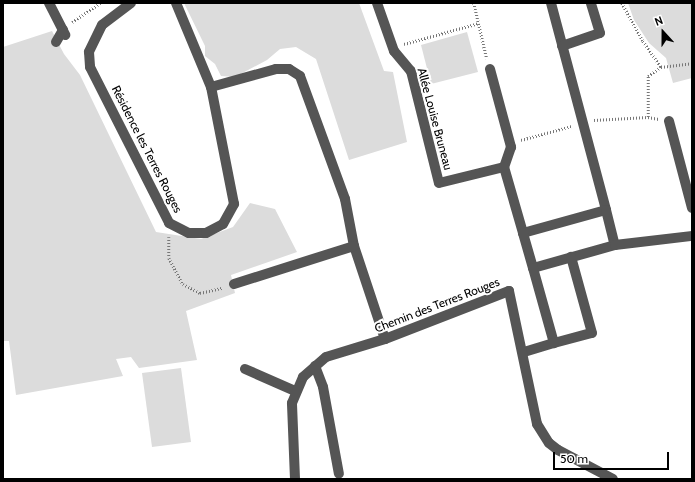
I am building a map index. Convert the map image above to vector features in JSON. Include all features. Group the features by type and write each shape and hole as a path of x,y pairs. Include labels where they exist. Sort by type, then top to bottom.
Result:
{"street":[{"path":"49,3 63,31 56,42"},
{"name":"Résidence les Terres Rouges","path":"131,3 102,25 90,52 90,67 168,222 189,233 206,233 223,224 234,204 211,87 176,3"},
{"name":"Allée Louise Bruneau","path":"377,3 393,47 411,71 439,183 504,167"},
{"path":"551,3 615,245"},
{"path":"562,46 600,33 591,3"},
{"path":"211,87 276,69 289,69 300,76 345,199 354,246 385,339"},
{"path":"490,69 511,147 504,167 554,343"},
{"path":"669,121 692,208"},
{"path":"523,233 606,210"},
{"path":"533,268 615,245 692,236"},
{"path":"234,284 354,246"},
{"path":"524,352 592,333 571,257"},
{"name":"Chemin des Terres Rouges","path":"295,479 292,403 295,391 303,377 315,366 326,357 385,339 509,291 524,352 536,418 549,443 558,450 613,479"},
{"path":"315,366 323,387 339,474"},
{"path":"245,368 295,391"}],"path":[{"path":"63,31 100,3"},
{"path":"474,3 490,69"},
{"path":"622,3 643,41 661,67"},
{"path":"393,47 479,23"},
{"path":"648,117 648,76 661,67 692,63"},
{"path":"509,143 600,118 648,117 669,121"},
{"path":"168,222 169,258 183,284 200,293 234,284"}],"shaded area":[{"path":"184,3 359,3 384,71 393,72 407,142 349,160 316,59 296,47 280,49 267,60 235,77 221,76 215,64 205,56 205,46"},
{"path":"628,3 692,3 692,78 673,83 666,58 649,43 634,20"},
{"path":"52,31 64,54 80,75 156,232 201,239 233,227 250,203 275,209 297,252 231,275 235,293 186,311 197,360 139,368 131,357 116,359 123,376 16,395 9,341 3,341 3,47"},
{"path":"467,32 478,72 431,84 421,45"},
{"path":"181,368 191,442 152,447 142,373"}]}
